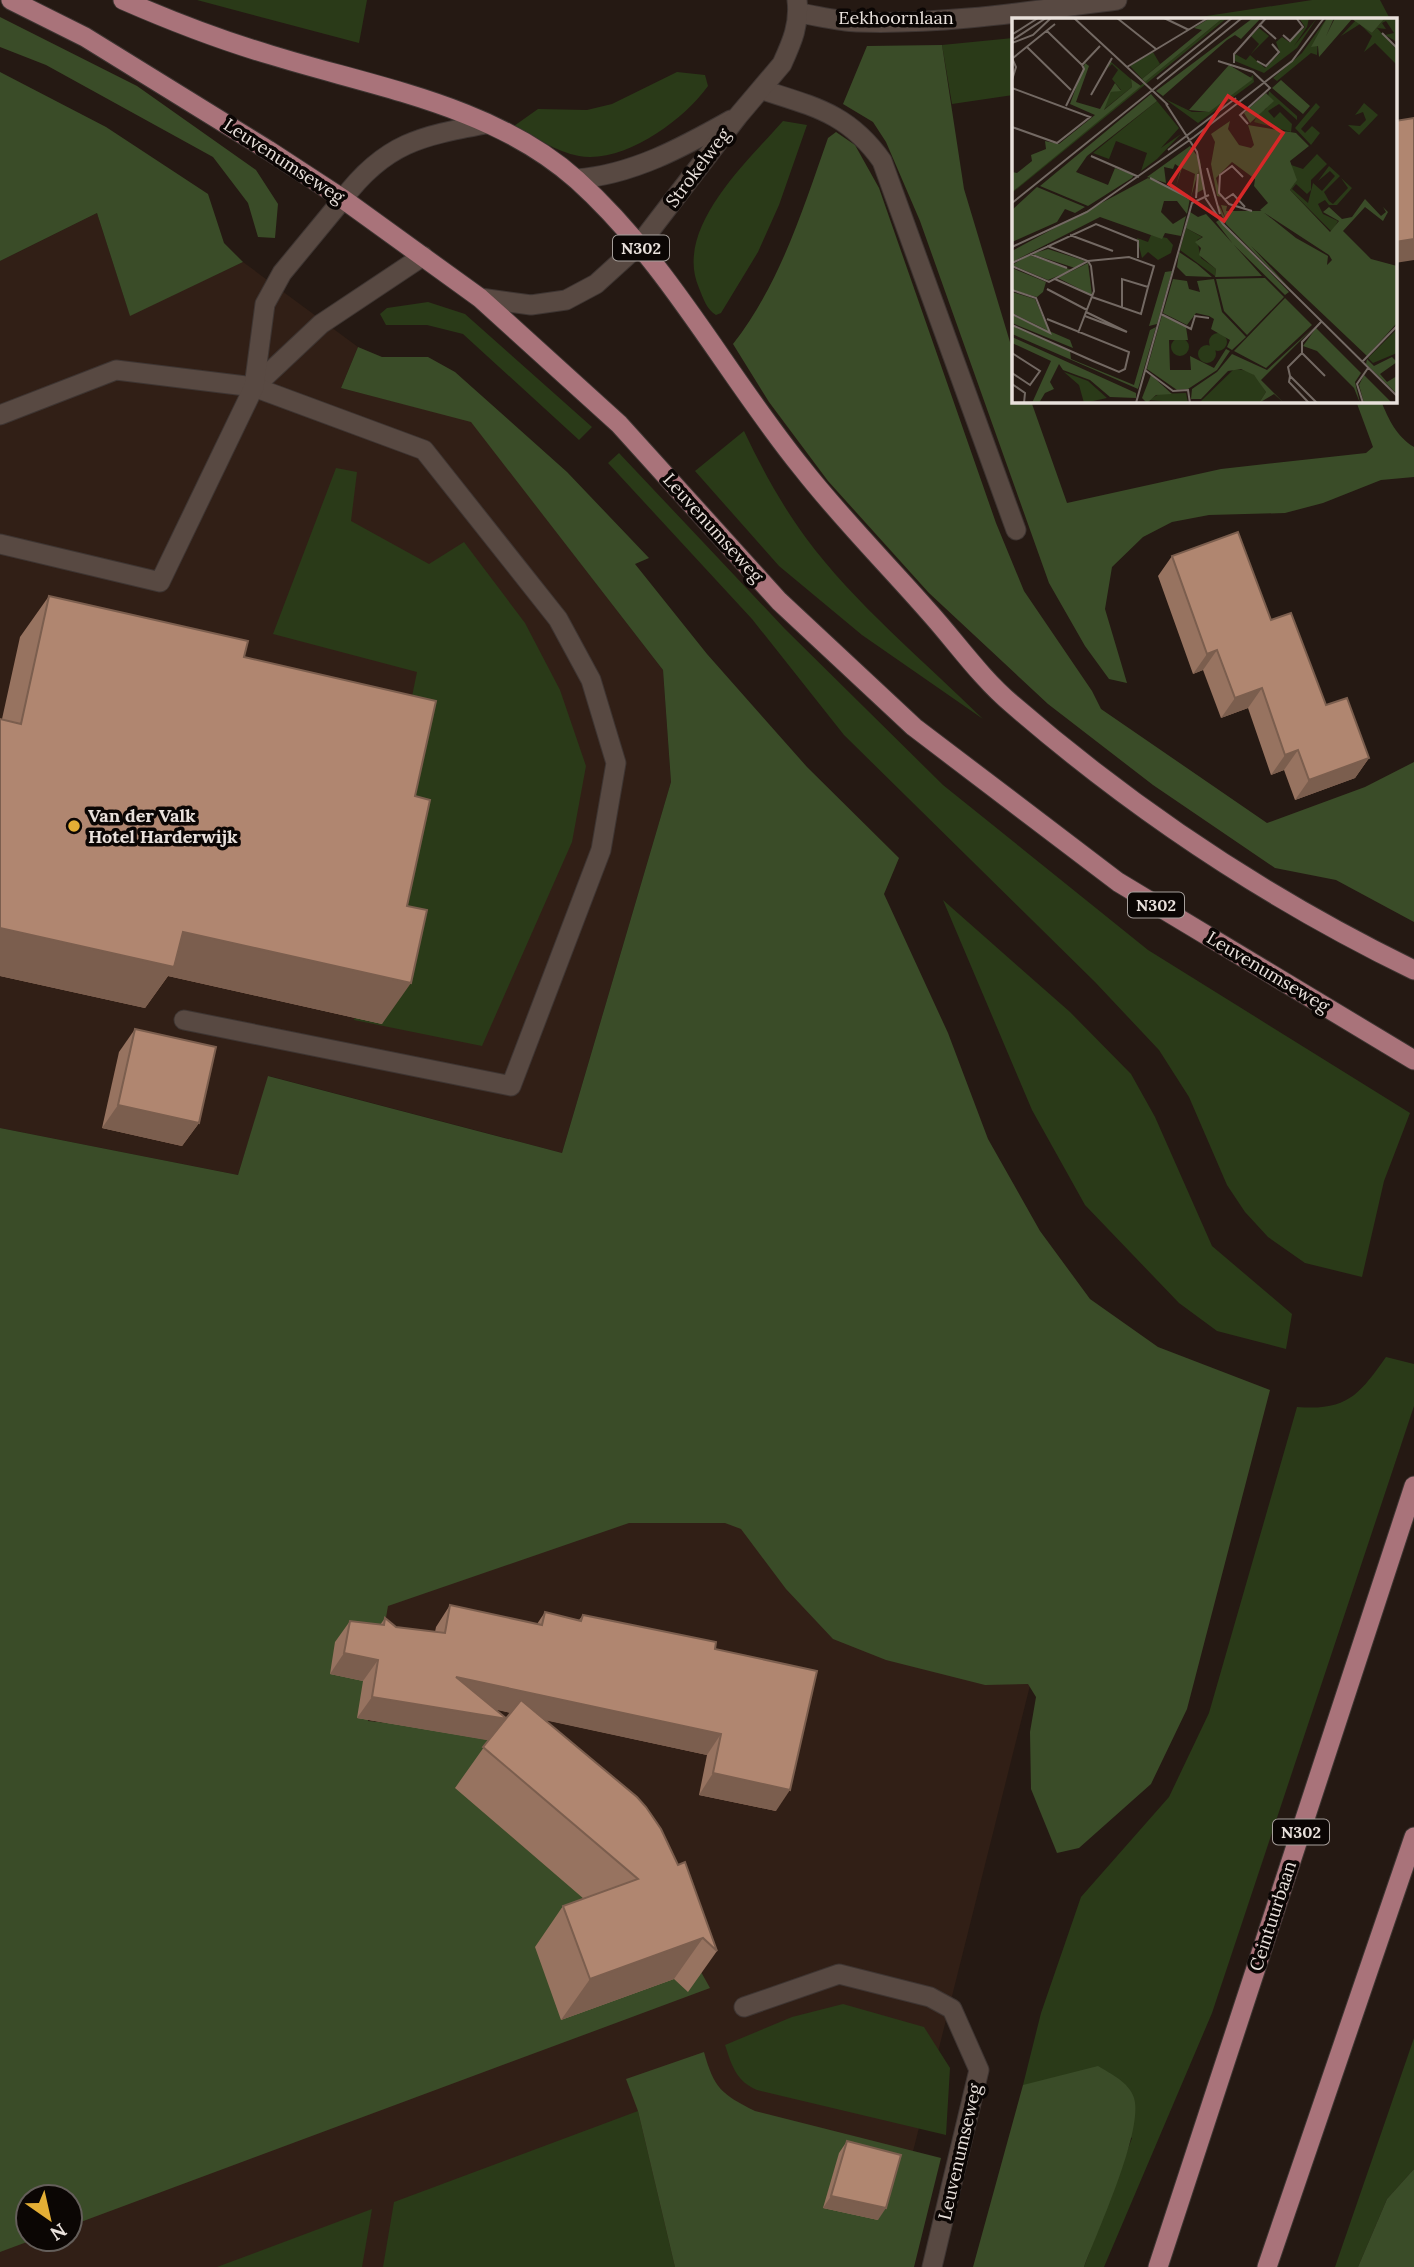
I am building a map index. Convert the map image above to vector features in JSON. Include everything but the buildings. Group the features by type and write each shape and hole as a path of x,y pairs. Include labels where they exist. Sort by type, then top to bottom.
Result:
{"main road":[{"name":"Leuvenumseweg","path":"11,0 85,37 343,199 480,298 620,424 779,601 914,727 1118,882 1414,1060"},
{"name":"N302","path":"123,0 199,31 421,99 486,124 533,148 576,179 639,245 682,297 711,343 802,469 1008,701 1106,780 1198,845 1287,902 1414,970"},
{"name":"Ceintuurbaan","path":"1158,2267 1414,1486"},
{"path":"1267,2267 1414,1837"}],"street":[{"name":"Eekhoornlaan","path":"798,7 855,22 917,22 1017,14 1117,0"},
{"name":"Strokelweg","path":"480,298 531,305 566,300 596,285 639,245 738,116 763,90 782,64 795,36 798,7"},
{"path":"763,90 827,111 854,127 882,161 1016,530"},
{"name":"Strokelweg","path":"576,179 594,178 658,159 738,116"},
{"path":"0,544 160,582 254,387 265,304 282,272 343,199 397,147 429,135 486,124"},
{"path":"254,387 321,324 423,256"},
{"path":"0,415 116,370 254,387 424,450 558,619 591,680 616,763 601,850 511,1086 184,1020"},
{"name":"Leuvenumseweg","path":"744,2007 839,1974 930,1997 952,2009 979,2070 932,2267"}],"shaded area":[{"path":"97,213 130,315 243,262 358,347 341,388 471,421 663,670 671,782 562,1153 269,1076 238,1175 0,1128 0,261"},
{"path":"0,1335 1059,1570 884,2267 0,2267"}],"green space":[{"path":"197,0 367,0 359,43"},
{"path":"1312,0 1380,0 1389,18 1194,18"},
{"path":"0,17 137,86 256,170 278,204 275,238 258,237 248,203 213,157 46,65 0,47"},
{"path":"1012,38 1012,95 952,104 942,45"},
{"path":"942,45 964,189 1012,349 1012,402 1031,402 1067,503 1221,469 1366,453 1373,447 1356,402 1381,402 1398,433 1414,447 1414,477 1381,480 1323,503 1285,513 1209,515 1172,522 1143,537 1112,567 1105,609 1127,683 1109,679 1085,646 1049,583 920,221 886,142 873,122 843,104 867,46"},
{"path":"0,72 106,127 208,194 224,243 243,262 130,316 97,213 0,261"},
{"path":"677,72 705,75 708,86 668,126 633,147 596,157 579,156 554,147 514,126 538,109 587,110 612,104"},
{"path":"783,121 807,125 779,205 758,252 721,313 716,315 708,307 699,288 694,266 696,243 718,198"},
{"path":"836,132 855,145 879,188 996,523 1024,591 1092,691 1101,709 1267,823 1365,787 1414,762 1414,922 1336,880 1275,868 1153,785 1048,704 929,593 828,481 769,402 733,344 750,321 777,271 828,138"},
{"path":"428,302 465,314 592,427 579,440 463,334 427,325 386,325 380,314 387,308"},
{"path":"358,347 382,357 428,357 455,372 567,472 649,558 635,564 707,654 807,767 899,858 884,894 948,1033 988,1139 1040,1231 1090,1299 1158,1347 1270,1390 1187,1709 1151,1784 1079,1848 1057,1853 1031,1789 1030,1732 1036,1697 1028,1684 985,1685 886,1660 833,1639 786,1589 741,1529 725,1523 629,1523 388,1606 368,1721 503,1734 626,1838 710,1988 84,2221 84,2183 14,2183 14,2247 0,2252 0,1128 238,1175 268,1076 562,1153 671,782 663,670 471,422 341,388"},
{"path":"744,431 780,499 825,562 891,632 983,719 862,635 779,566 695,471"},
{"path":"619,453 785,629 943,785 1148,950 1410,1113 1384,1181 1362,1277 1305,1263 1268,1237 1245,1212 1227,1185 1189,1097 1159,1050 1095,982 844,735 752,619 608,463"},
{"path":"336,468 357,472 351,521 429,564 464,542 525,623 560,690 586,766 572,842 482,1046 354,1020 399,842 403,740 417,672 273,634"},
{"path":"943,900 1070,1012 1131,1074 1155,1117 1212,1246 1292,1314 1286,1349 1217,1331 1179,1303 1085,1205 1032,1110"},
{"path":"1386,1357 1414,1364 1414,1406 1212,2013 1104,2267 1084,2267 1132,2138 1023,2085 1041,2013 1081,1897 1169,1797 1209,1713 1297,1407 1328,1406 1350,1398 1368,1381"},
{"path":"843,2004 924,2027 950,2068 946,2135 757,2090 744,2082 736,2072 725,2045 792,2017"},
{"path":"1414,2038 1414,2169 1387,2199 1358,2267 1335,2267"},
{"path":"704,2052 711,2074 720,2089 755,2111 941,2158 914,2267 675,2267 638,2111 626,2079"},
{"path":"1098,2066 1119,2079 1132,2092 1135,2113 1126,2156 1084,2267 973,2267 1023,2085"},
{"path":"638,2111 675,2267 383,2267 394,2202"},
{"path":"1414,2169 1414,2267 1358,2267 1387,2199"},
{"path":"372,2209 362,2267 217,2267"}],"place":[{"name":"Van der Valk Hotel Harderwijk","path":"74,826"}]}
